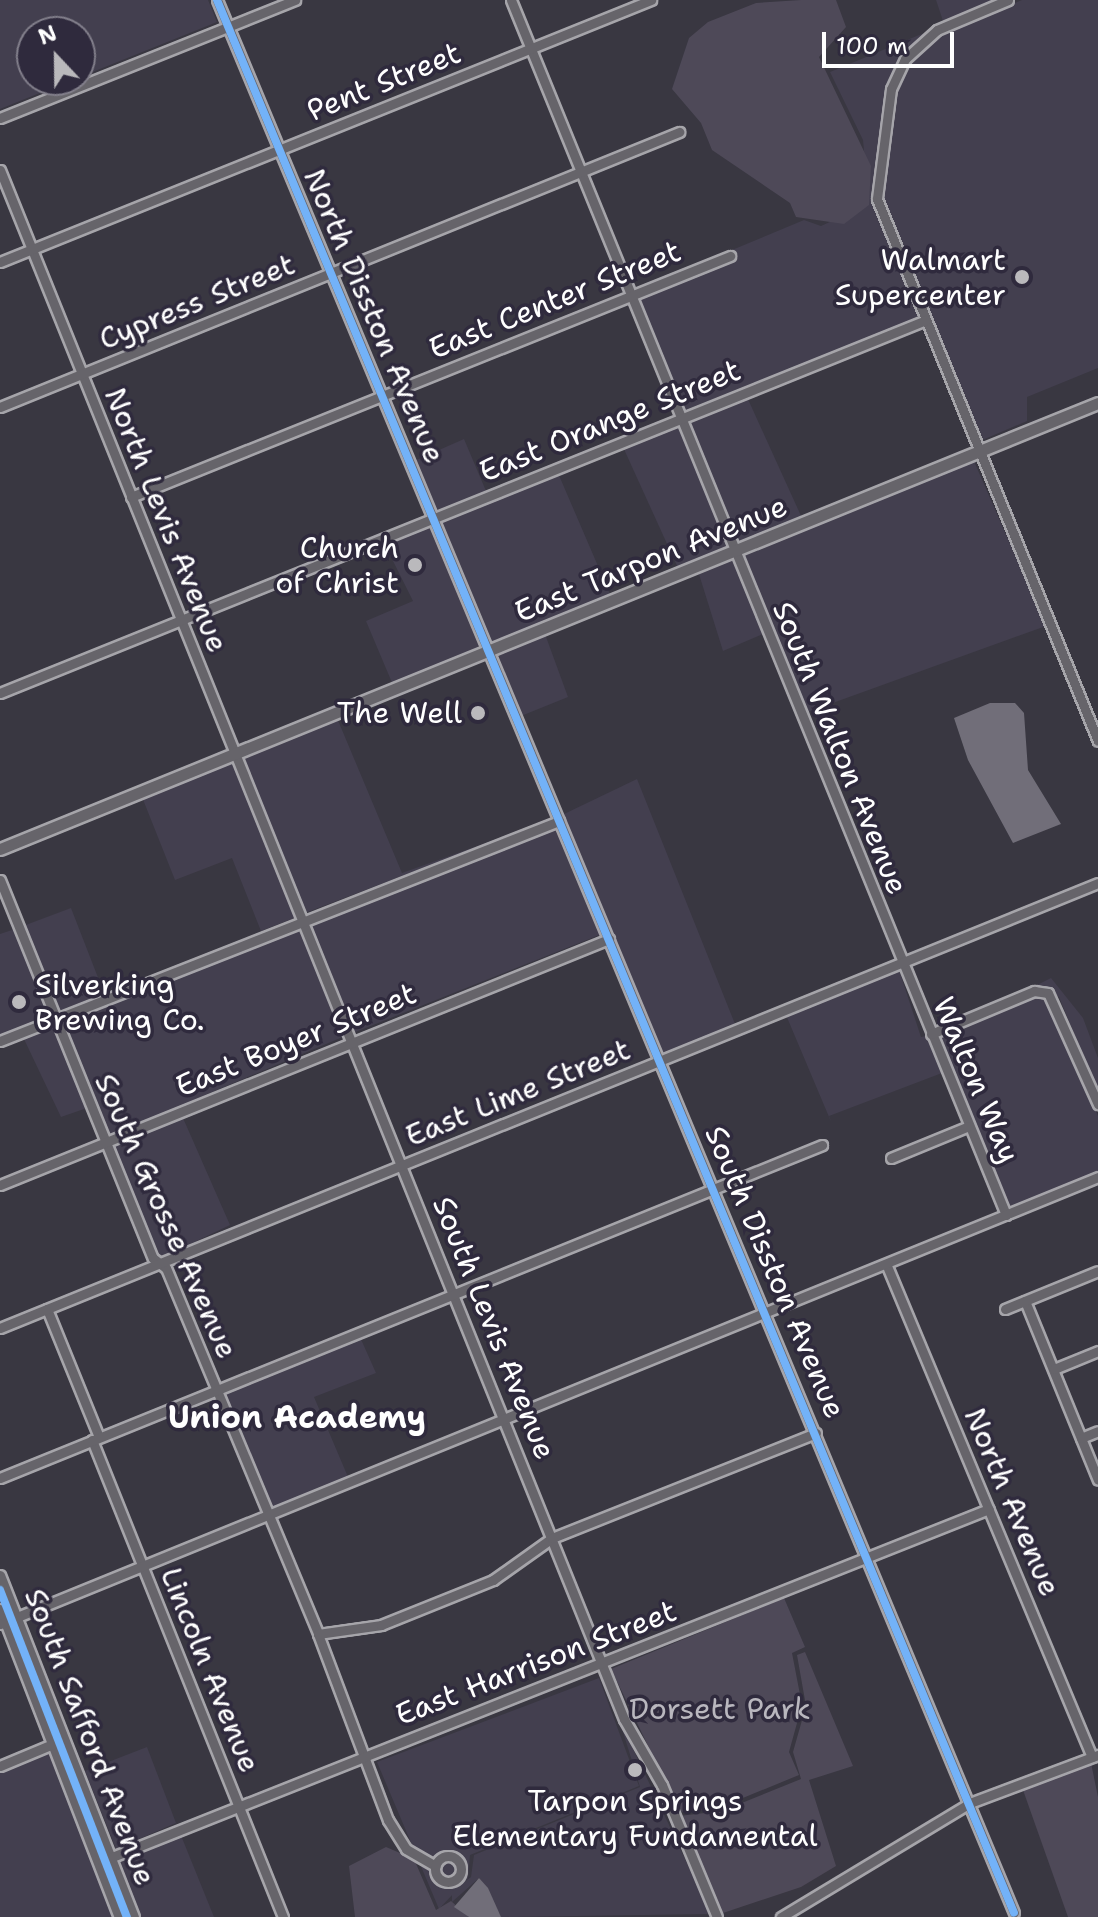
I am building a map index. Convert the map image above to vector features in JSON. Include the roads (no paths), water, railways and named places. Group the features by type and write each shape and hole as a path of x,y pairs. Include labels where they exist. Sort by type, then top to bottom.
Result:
{"main road":[{"name":"East Tarpon Avenue","path":"0,849 1098,403"}],"street":[{"name":"North Disston Avenue","path":"217,0 489,651"},
{"path":"0,118 295,0"},
{"name":"South Walton Avenue","path":"511,0 901,963"},
{"name":"Pent Street","path":"0,262 651,0"},
{"path":"1008,0 937,30 905,59 891,89 877,199 1098,741"},
{"name":"Cypress Street","path":"0,407 679,132"},
{"name":"North Levis Avenue","path":"0,170 234,753"},
{"name":"East Center Street","path":"131,497 730,256"},
{"name":"East Orange Street","path":"0,693 926,320"},
{"name":"South Disston Avenue","path":"489,651 1014,1913"},
{"name":"South Levis Avenue","path":"234,753 601,1663 717,1917"},
{"path":"0,1041 559,821"},
{"name":"South Grosse Avenue","path":"0,880 106,1142 216,1390 318,1634 397,1839 435,1866"},
{"name":"East Lime Street","path":"0,1328 1098,883"},
{"name":"East Boyer Street","path":"0,1185 609,939"},
{"name":"Walton Way","path":"901,963 1006,1215"},
{"path":"931,1034 1028,993 1048,993 1098,1104"},
{"path":"891,1158 969,1126"},
{"path":"0,1478 822,1145"},
{"path":"2,1623 887,1266 1098,1177"},
{"name":"North Avenue","path":"887,1266 1095,1756"},
{"path":"1005,1309 1098,1271"},
{"path":"1025,1301 1098,1480"},
{"name":"Lincoln Avenue","path":"47,1309 143,1566 283,1917"},
{"path":"1054,1369 1098,1351"},
{"path":"1081,1438 1098,1431"},
{"path":"318,1634 381,1625 497,1579 552,1538 816,1433"},
{"name":"East Harrison Street","path":"102,1861 238,1804 989,1509"},
{"name":"South Safford Avenue","path":"0,1575 67,1738 134,1917"},
{"name":"South Safford Avenue","path":"0,1609 2,1623 102,1861 119,1917"},
{"path":"0,1766 67,1738"},
{"path":"781,1917 970,1803 1095,1756"}],"place":[{"name":"Walmart Supercenter","path":"1022,277"},
{"name":"Church of Christ","path":"415,565"},
{"name":"The Well","path":"478,713"},
{"name":"Silverking Brewing Co.","path":"19,1002"},
{"name":"Tarpon Springs Elementary Fundamental","path":"635,1770"}],"district":[{"name":"Union Academy","path":"297,1417"}],"park label":[{"name":"Dorsett Park","path":"720,1709"}]}
